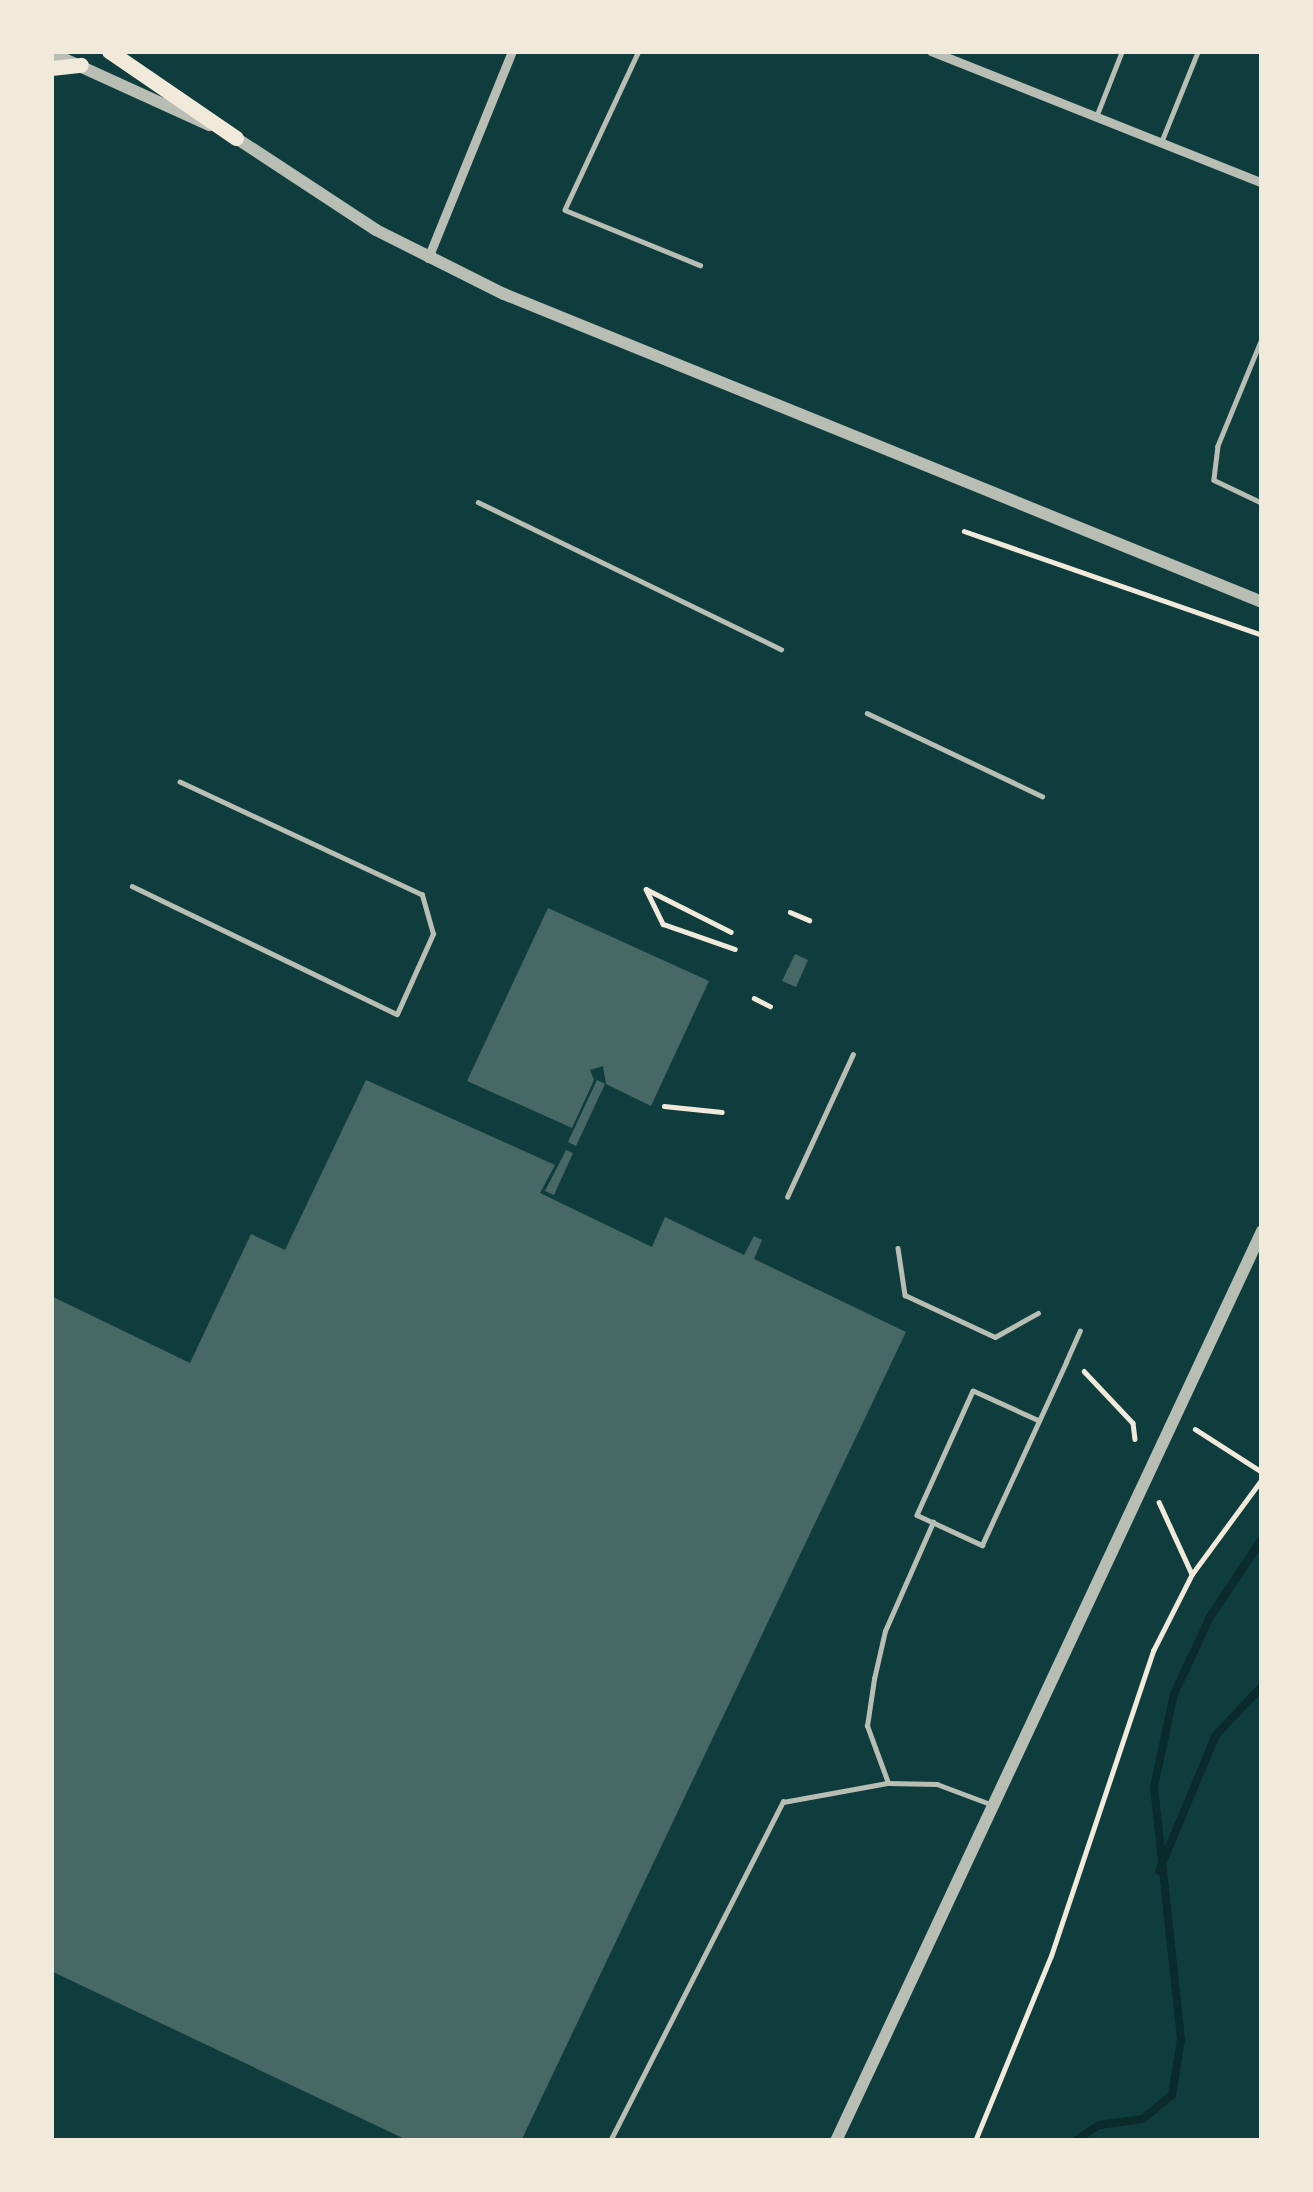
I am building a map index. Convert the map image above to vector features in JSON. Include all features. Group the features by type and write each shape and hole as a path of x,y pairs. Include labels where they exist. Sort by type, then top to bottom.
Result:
{"main road":[{"path":"109,51 236,138"},
{"path":"51,68 80,65"}],"street":[{"path":"428,258 512,51"},
{"path":"931,51 1262,183"},
{"path":"51,53 236,138 428,258 936,474 1262,602"},
{"path":"836,2141 1262,1231"}],"lane":[{"path":"638,51 565,210 700,265"},
{"path":"1096,116 1122,51"},
{"path":"1161,143 1198,51"},
{"path":"1262,339 1217,446 1214,480 1262,503"},
{"path":"478,502 782,649"},
{"path":"867,713 1042,796"},
{"path":"132,886 397,1014 433,934 422,895 179,782"},
{"path":"787,1197 854,1054"},
{"path":"898,1248 905,1295 941,1312 995,1337 1038,1313"},
{"path":"1039,1421 973,1391 916,1515 982,1545 1039,1421 1080,1331"},
{"path":"888,1783 867,1726 874,1679 885,1631 933,1522"},
{"path":"610,2141 783,1802 888,1783 937,1784 992,1805"}],"path":[{"path":"964,531 1262,635"},
{"path":"731,932 646,889 663,924 734,949"},
{"path":"790,912 809,920"},
{"path":"754,998 770,1006"},
{"path":"664,1106 722,1112"},
{"path":"1084,1371 1133,1423 1136,1439"},
{"path":"975,2141 1051,1956 1121,1735 1192,1574 1262,1475 1195,1429"},
{"path":"1159,1502 1192,1574"}],"building":[{"path":"548,908 709,981 651,1106 606,1084 603,1066 590,1070 594,1080 572,1128 467,1081"},
{"path":"795,954 808,960 796,987 782,981"},
{"path":"366,1080 555,1165 540,1193 652,1247 665,1217 744,1255 754,1236 762,1240 754,1259 906,1332 521,2141 409,2141 51,1971 51,1296 190,1363 251,1234 285,1250"},
{"path":"597,1080 605,1084 576,1146 568,1142"},
{"path":"566,1150 573,1153 554,1195 545,1191"}],"waterway":[{"path":"1075,2141 1099,2125 1143,2119 1172,2095 1181,2039 1154,1787 1174,1694 1210,1617 1262,1539"},
{"path":"1159,1871 1216,1735 1262,1686"}]}
